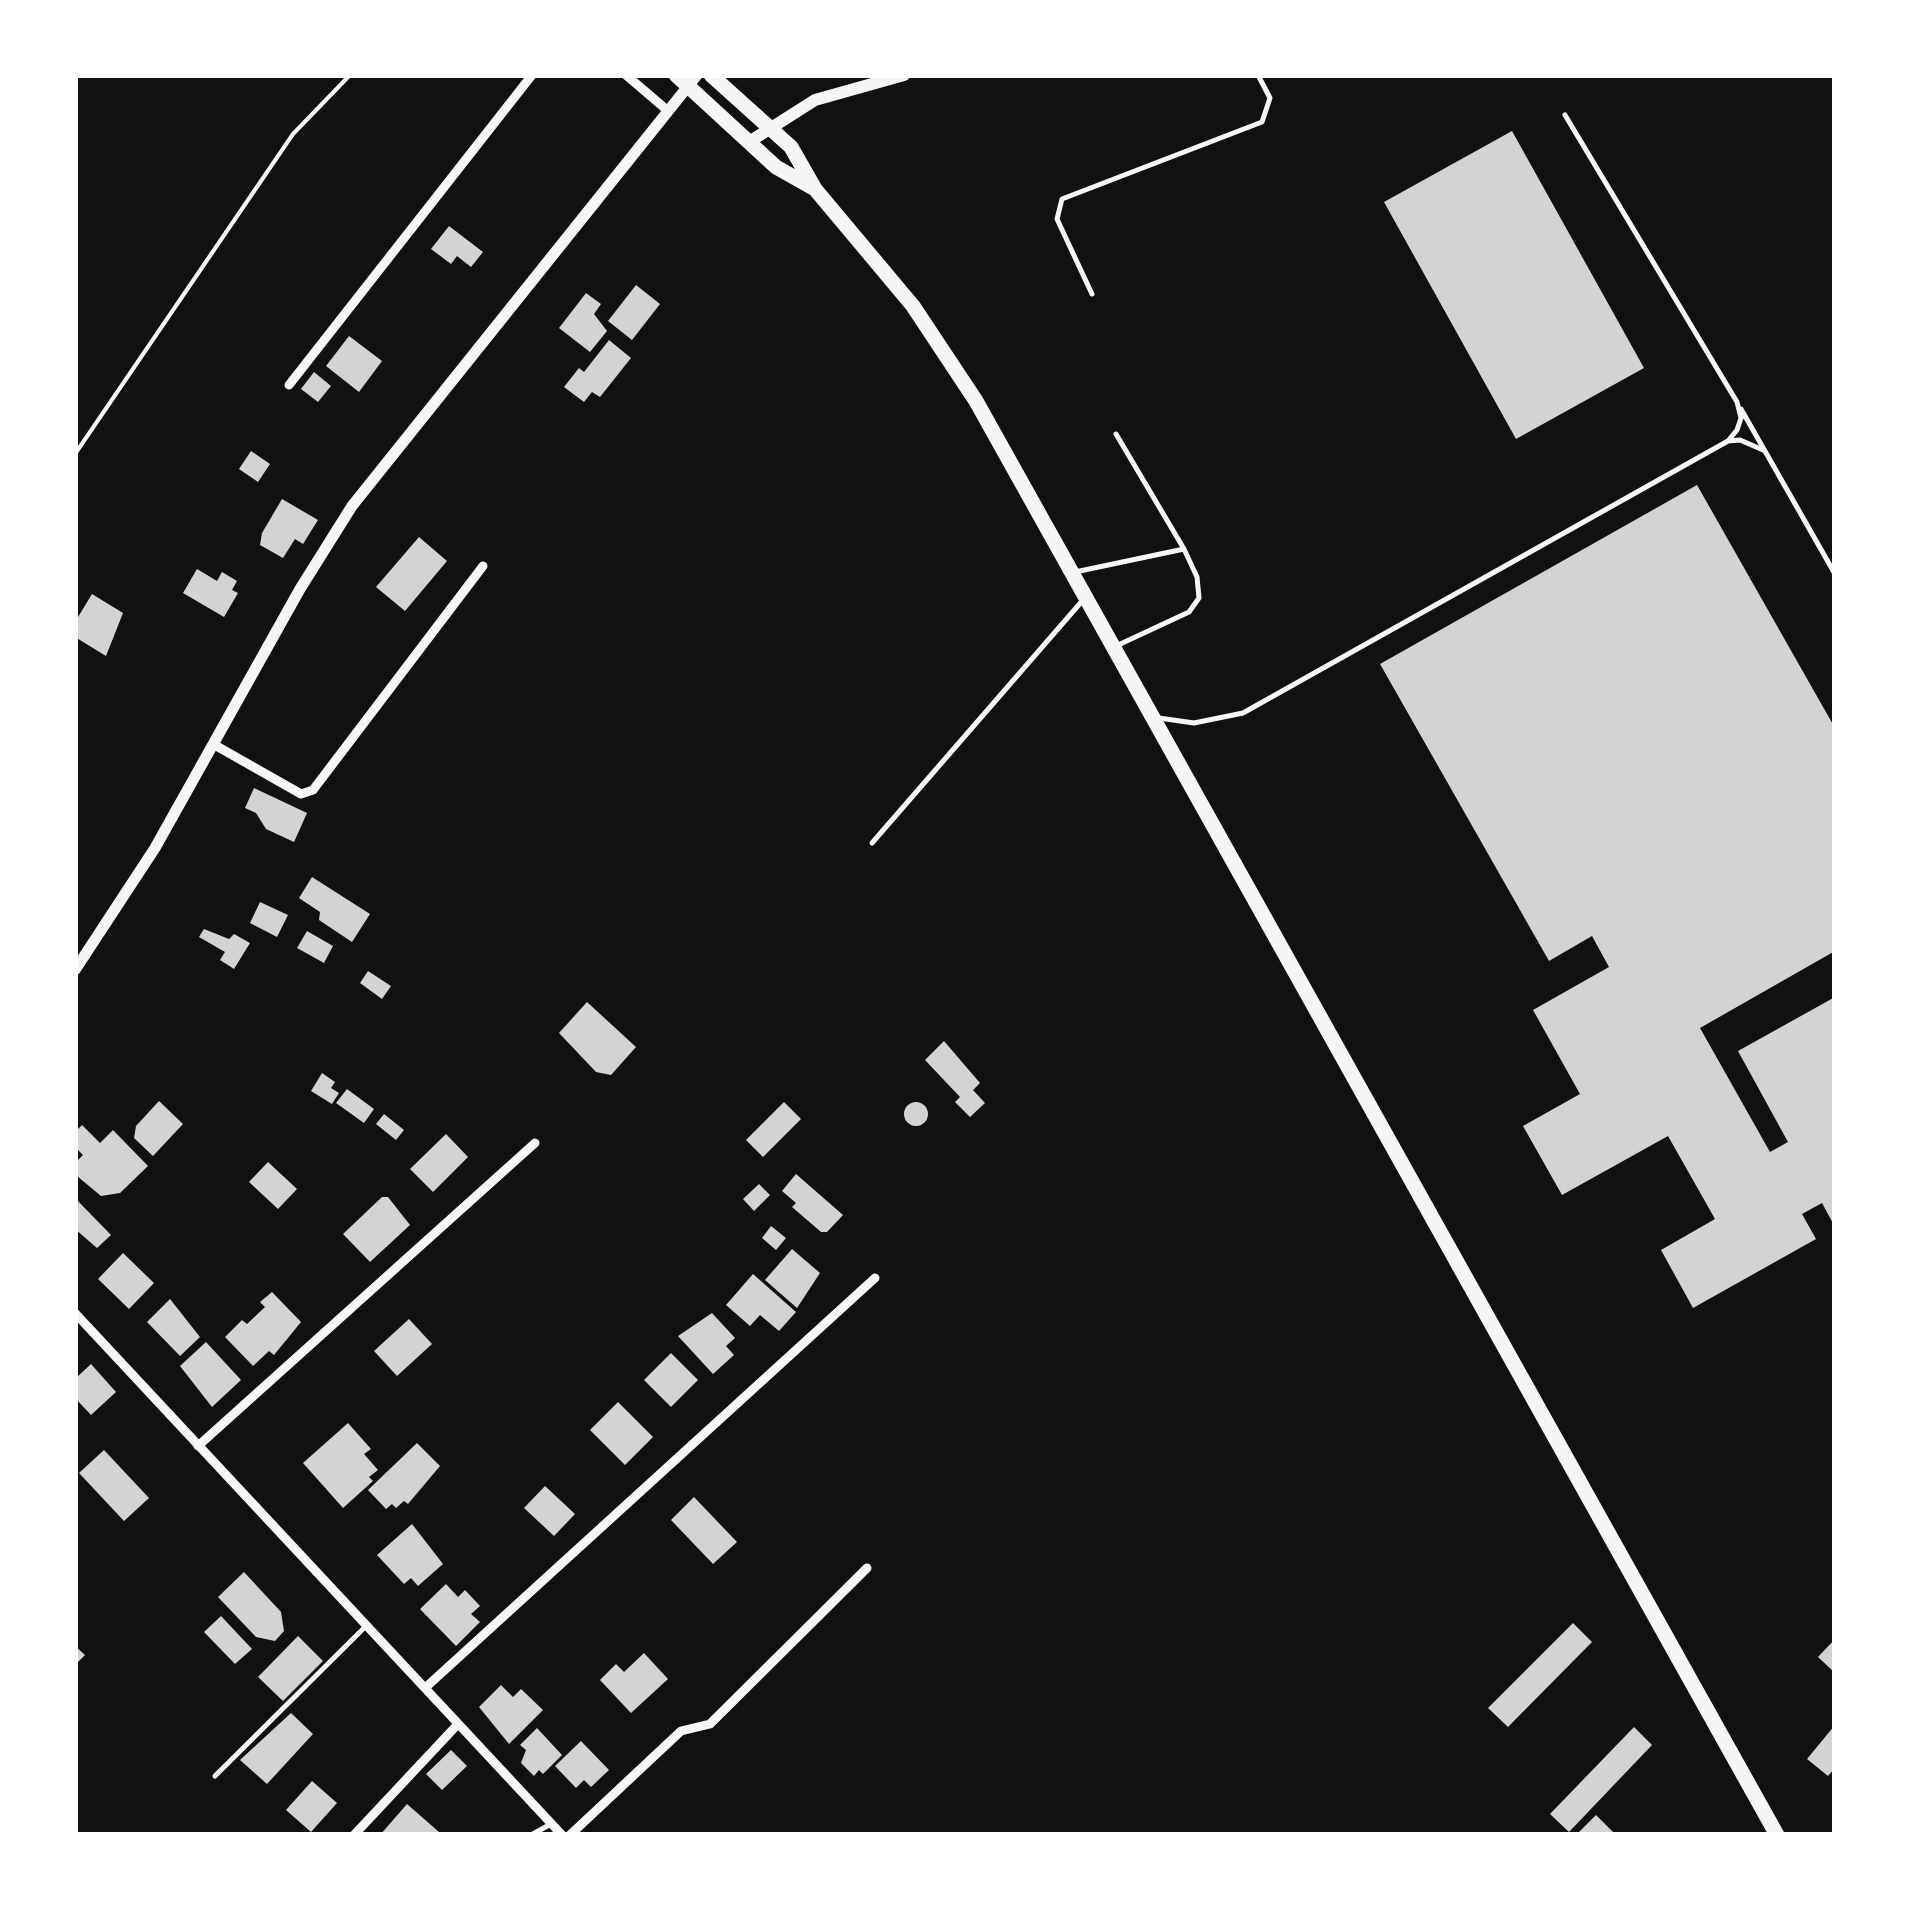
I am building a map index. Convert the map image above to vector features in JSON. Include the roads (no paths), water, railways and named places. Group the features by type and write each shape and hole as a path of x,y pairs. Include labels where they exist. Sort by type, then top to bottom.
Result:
{"main road":[{"path":"712,75 791,148 815,189 874,256 947,355 1776,1835"},
{"path":"749,142 768,126 815,100 904,75"},
{"path":"687,78 776,167 815,189"}],"street":[{"path":"289,385 532,75"},
{"path":"626,75 667,110"},
{"path":"75,970 156,848 352,506 667,110 687,78"},
{"path":"213,744 301,794 313,790 483,566"},
{"path":"198,1446 535,1143"},
{"path":"425,1688 875,1278"},
{"path":"75,1313 562,1835"},
{"path":"570,1835 681,1731 710,1724 867,1568"},
{"path":"354,1835 458,1724"}],"lane":[{"path":"1092,294 1058,219 1062,199 1262,122 1270,98 1258,75"},
{"path":"1565,115 1738,402 1835,574"},
{"path":"1728,442 1741,418 1738,402"},
{"path":"1113,647 1189,612 1199,598 1197,577 1184,549 1116,434"},
{"path":"1151,716 1194,723 1244,713 1728,442 1740,440 1765,451"},
{"path":"1072,573 1184,549"},
{"path":"872,843 1085,598"},
{"path":"215,1776 367,1625"},
{"path":"531,1835 551,1824"}]}
